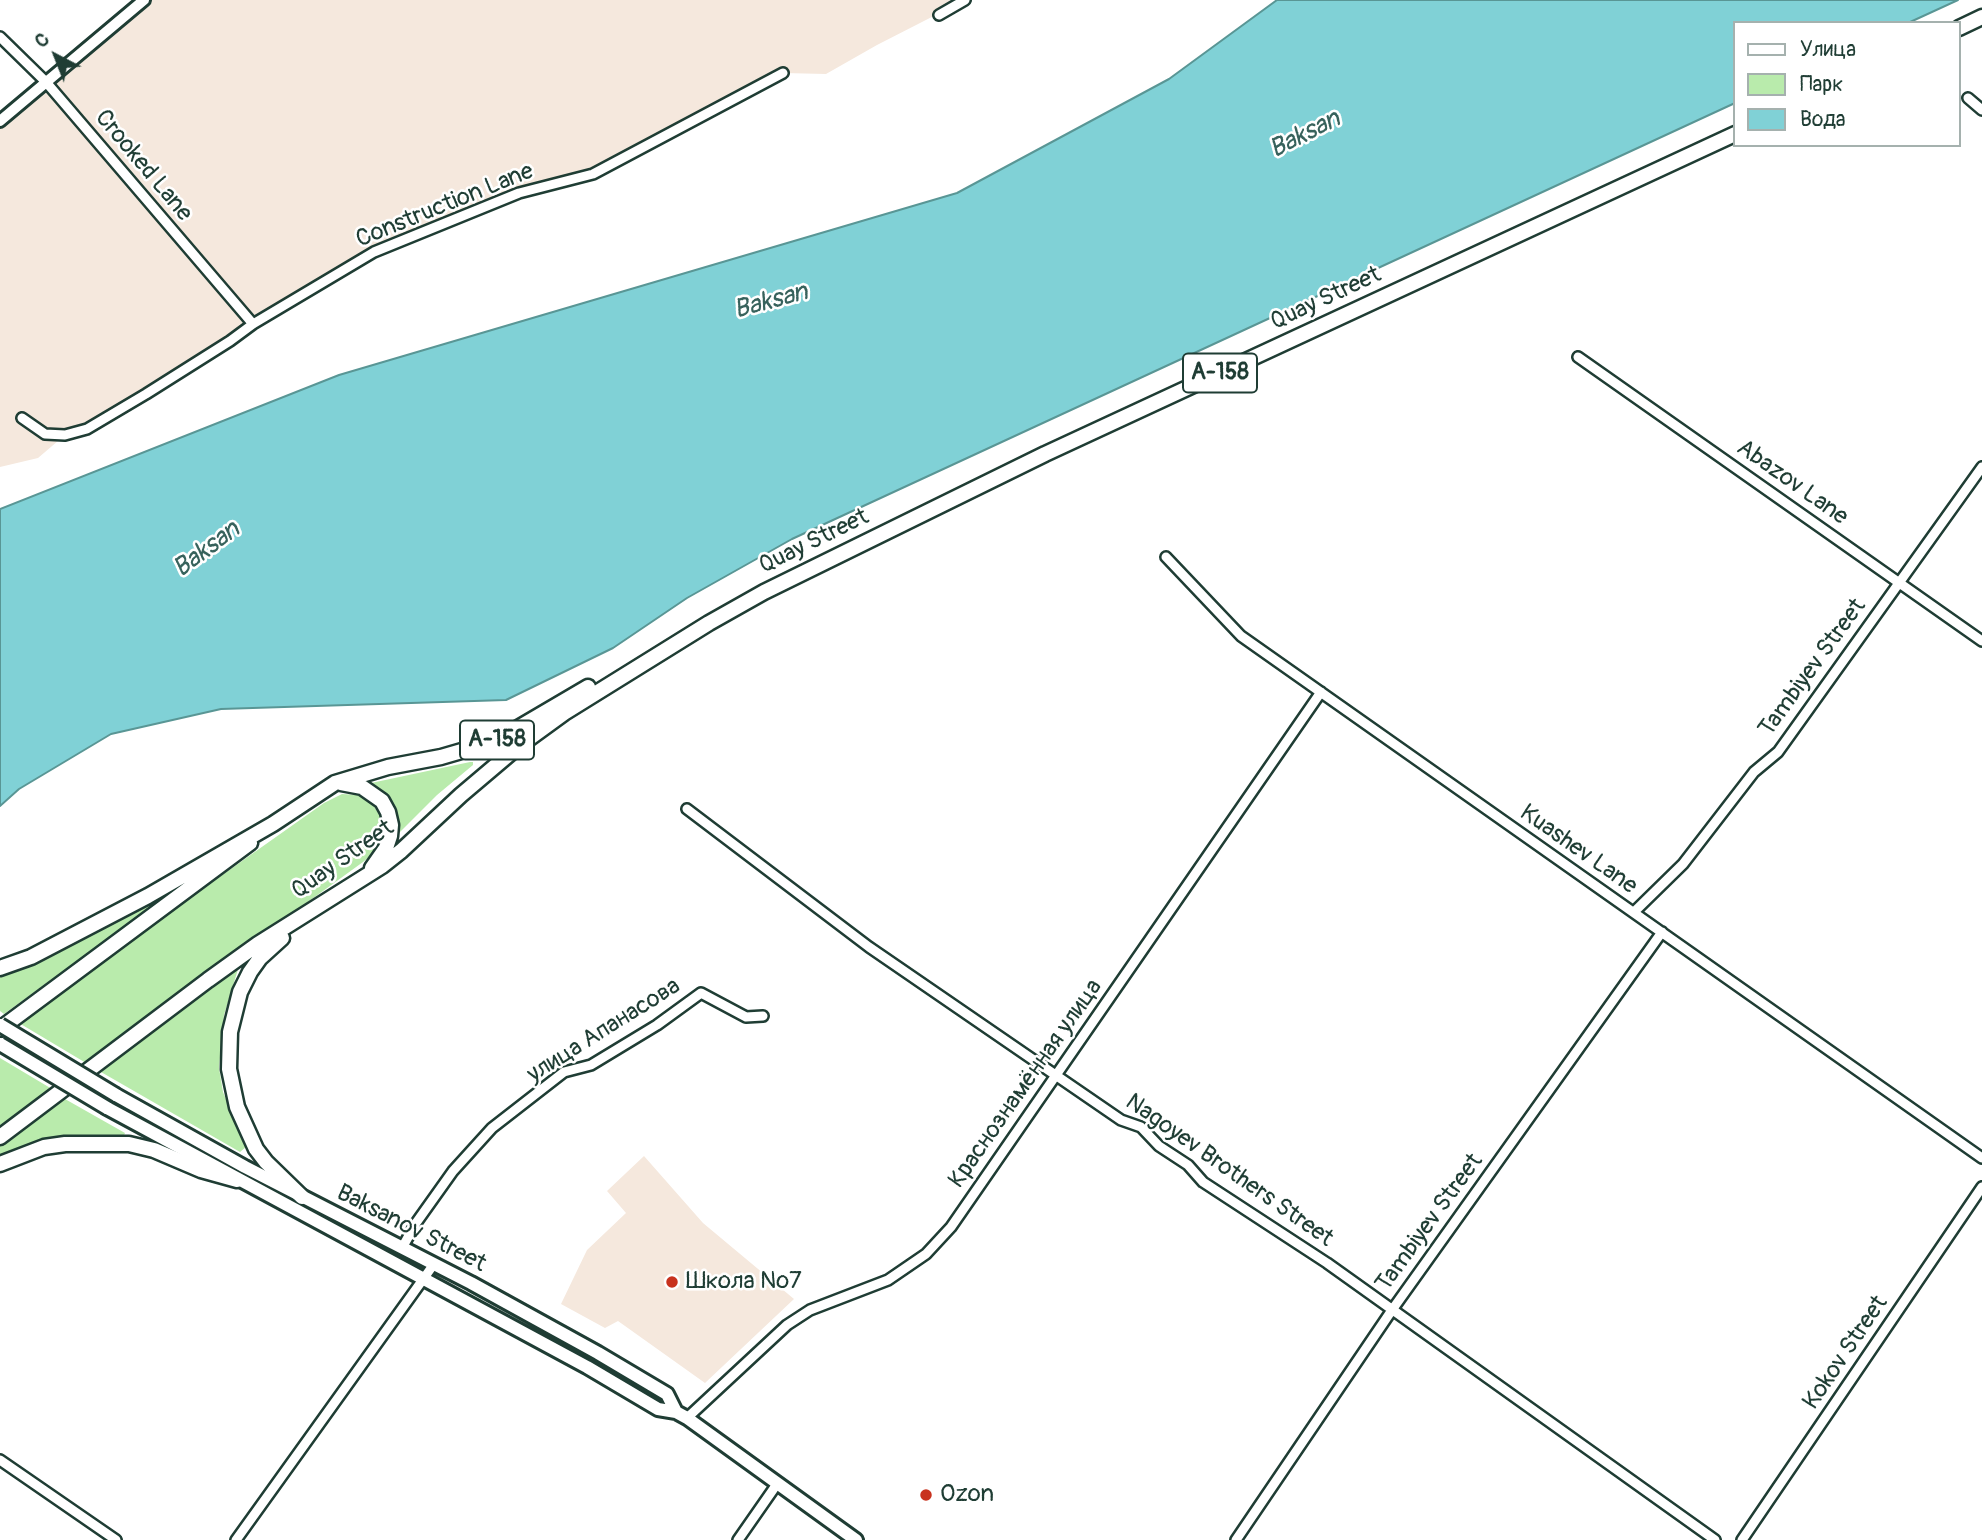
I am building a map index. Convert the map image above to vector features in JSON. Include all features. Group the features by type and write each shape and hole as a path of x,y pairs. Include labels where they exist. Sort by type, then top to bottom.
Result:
{"main road":[{"path":"1961,27 1982,17"},
{"name":"Quay Street","path":"0,1137 258,944 365,877 401,851 520,745 564,713 709,623 788,580 1045,454 1734,134"},
{"name":"А-158","path":"0,1027 233,859 273,824 335,783 388,767 441,757 496,741 657,648 709,623"},
{"path":"335,783 362,787 382,801 388,812 391,825 386,848 365,877"},
{"path":"0,968 31,957 80,933 273,824"},
{"path":"302,1197 266,1162 251,1140 232,1088 229,1048 234,1013 250,972 260,958 314,909"},
{"name":"Baksanov Street","path":"0,1027 116,1095 302,1197 434,1264 598,1353 667,1394 682,1415 856,1540"},
{"name":"Baksanov Street","path":"0,1044 107,1108 237,1180 587,1367 658,1409 682,1415"},
{"path":"0,1164 34,1150 65,1144 129,1144 154,1150 201,1170 237,1180"}],"street":[{"path":"0,121 144,0"},
{"path":"939,15 965,0"},
{"name":"Crooked Lane","path":"0,37 46,82 253,324"},
{"name":"Construction Lane","path":"22,418 45,434 65,435 87,429 373,252 519,193 593,174 783,73"},
{"path":"1968,98 1982,110"},
{"name":"Abazov Lane","path":"1578,357 1982,641"},
{"name":"Tambiyev Street","path":"1633,912 1683,864 1755,772 1778,752 1982,467"},
{"name":"Kuashev Lane","path":"1166,557 1241,636 1982,1158"},
{"name":"Краснознамённая улица","path":"682,1415 787,1325 810,1310 888,1280 926,1254 951,1227 1321,692"},
{"name":"Nagoyev Brothers Street","path":"687,809 870,947 1121,1120 1141,1127 1158,1146 1188,1164 1203,1182 1266,1222 1392,1310 1715,1540"},
{"name":"Tambiyev Street","path":"1236,1540 1392,1310 1662,932"},
{"name":"улица Апанасова","path":"402,1248 416,1223 453,1171 492,1128 564,1072 591,1065 657,1025 701,993 746,1017 763,1016"},
{"name":"Kokov Street","path":"1742,1540 1982,1188"},
{"path":"236,1540 434,1264"},
{"path":"0,1460 116,1540"},
{"path":"738,1540 777,1484"}],"shaded area":[{"path":"144,0 965,0 826,74 783,73 593,174 519,193 374,252 146,394 65,435 38,458 0,467 0,121"},
{"name":"Школа №7","path":"644,1156 703,1223 794,1299 705,1383 618,1321 605,1328 561,1304 587,1250 626,1213 607,1191"}],"green space":[{"path":"473,762 473,765 437,795 399,833 394,809 388,799 371,783"},
{"path":"342,794 358,795 373,804 382,820 382,834 377,850 86,1063 19,1023 201,890 324,803"},
{"path":"195,876 4,1014 0,1011 0,973"},
{"path":"239,966 224,1015 219,1068 223,1092 246,1147 240,1152 101,1072"},
{"path":"0,1058 52,1089 0,1126"},
{"path":"65,1099 125,1133 123,1138 74,1135 50,1137 0,1156 0,1146"}],"water":[{"name":"Baksan","path":"1277,0 1958,0 1912,21 1734,21 1734,103 792,539 687,598 613,648 506,700 221,709 111,734 19,789 0,806 0,509 339,375 957,193 1169,79"}],"place":[{"name":"Школа №7","path":"672,1282"},
{"name":"Ozon","path":"926,1495"}]}
